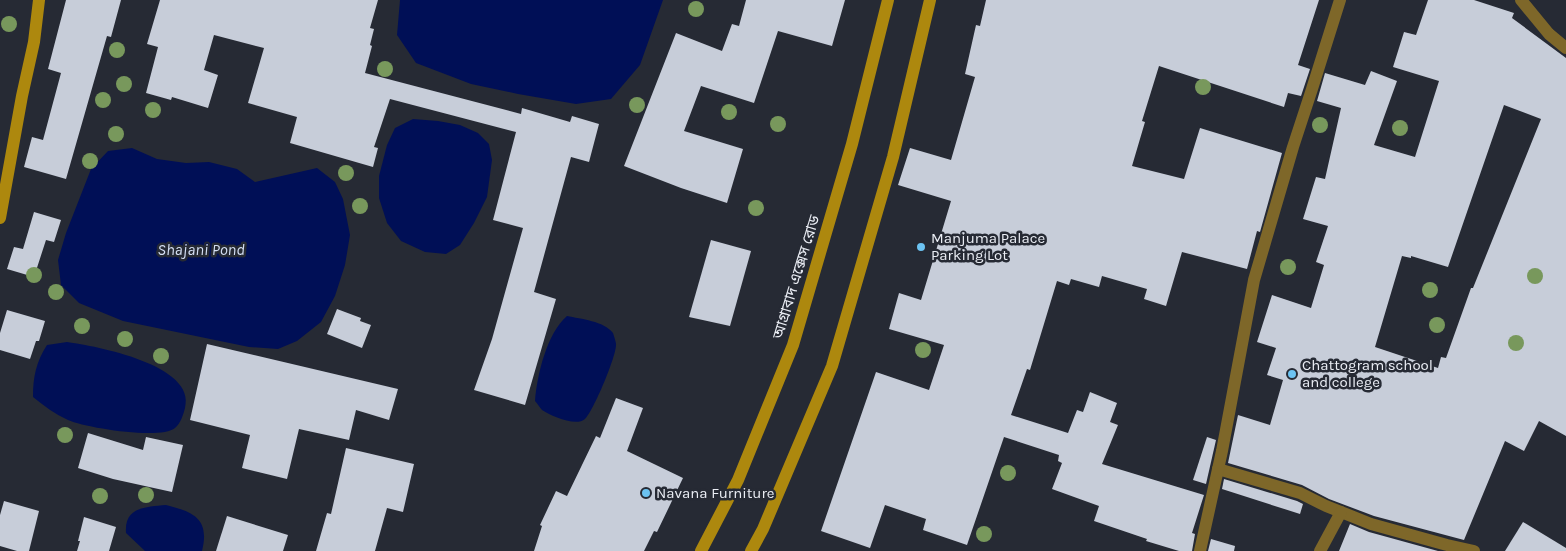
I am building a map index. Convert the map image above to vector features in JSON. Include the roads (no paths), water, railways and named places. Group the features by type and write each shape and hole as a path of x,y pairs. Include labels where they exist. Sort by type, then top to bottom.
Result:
{"main road":[{"path":"0,218 2,194 34,42 39,0"},
{"name":"আগ্রাবাদ এক্সেস রোড","path":"701,551 738,480 793,345 852,144 888,0"},
{"path":"751,551 763,529 832,366 893,157 930,0"}],"street":[{"path":"1200,551 1218,469 1254,280 1292,147 1340,0"},
{"path":"1521,0 1549,34 1566,48"},
{"path":"1218,469 1300,494 1371,524 1474,551"},
{"path":"1320,551 1341,512"}],"water":[{"path":"400,0 663,0 640,65 611,99 576,104 471,84 416,63 397,35"},
{"path":"413,119 460,125 478,133 489,144 492,160 487,197 460,245 446,254 425,252 401,241 387,223 379,198 379,176 387,145 395,128"},
{"name":"Shajani Pond","path":"132,148 157,159 186,163 209,162 237,169 255,182 317,168 335,182 343,199 350,235 345,265 335,296 321,322 297,341 278,349 249,347 123,321 79,303 61,285 58,260 66,233 91,169 108,151"},
{"path":"567,316 592,321 604,326 613,333 616,344 609,371 599,395 585,419 576,422 557,418 542,410 535,401 544,355 554,333"},
{"path":"67,342 120,353 161,369 176,380 185,393 185,408 179,424 167,431 155,433 123,432 77,423 63,418 45,407 33,397 38,364 47,345"},
{"path":"166,505 192,514 202,524 204,540 202,551 145,551 126,533 126,524 132,513 144,508"}],"place":[{"name":"Manjuma Palace Parking Lot","path":"921,247"},
{"name":"Chattogram school and college","path":"1292,374"},
{"name":"Navana Furniture","path":"646,493"}]}
